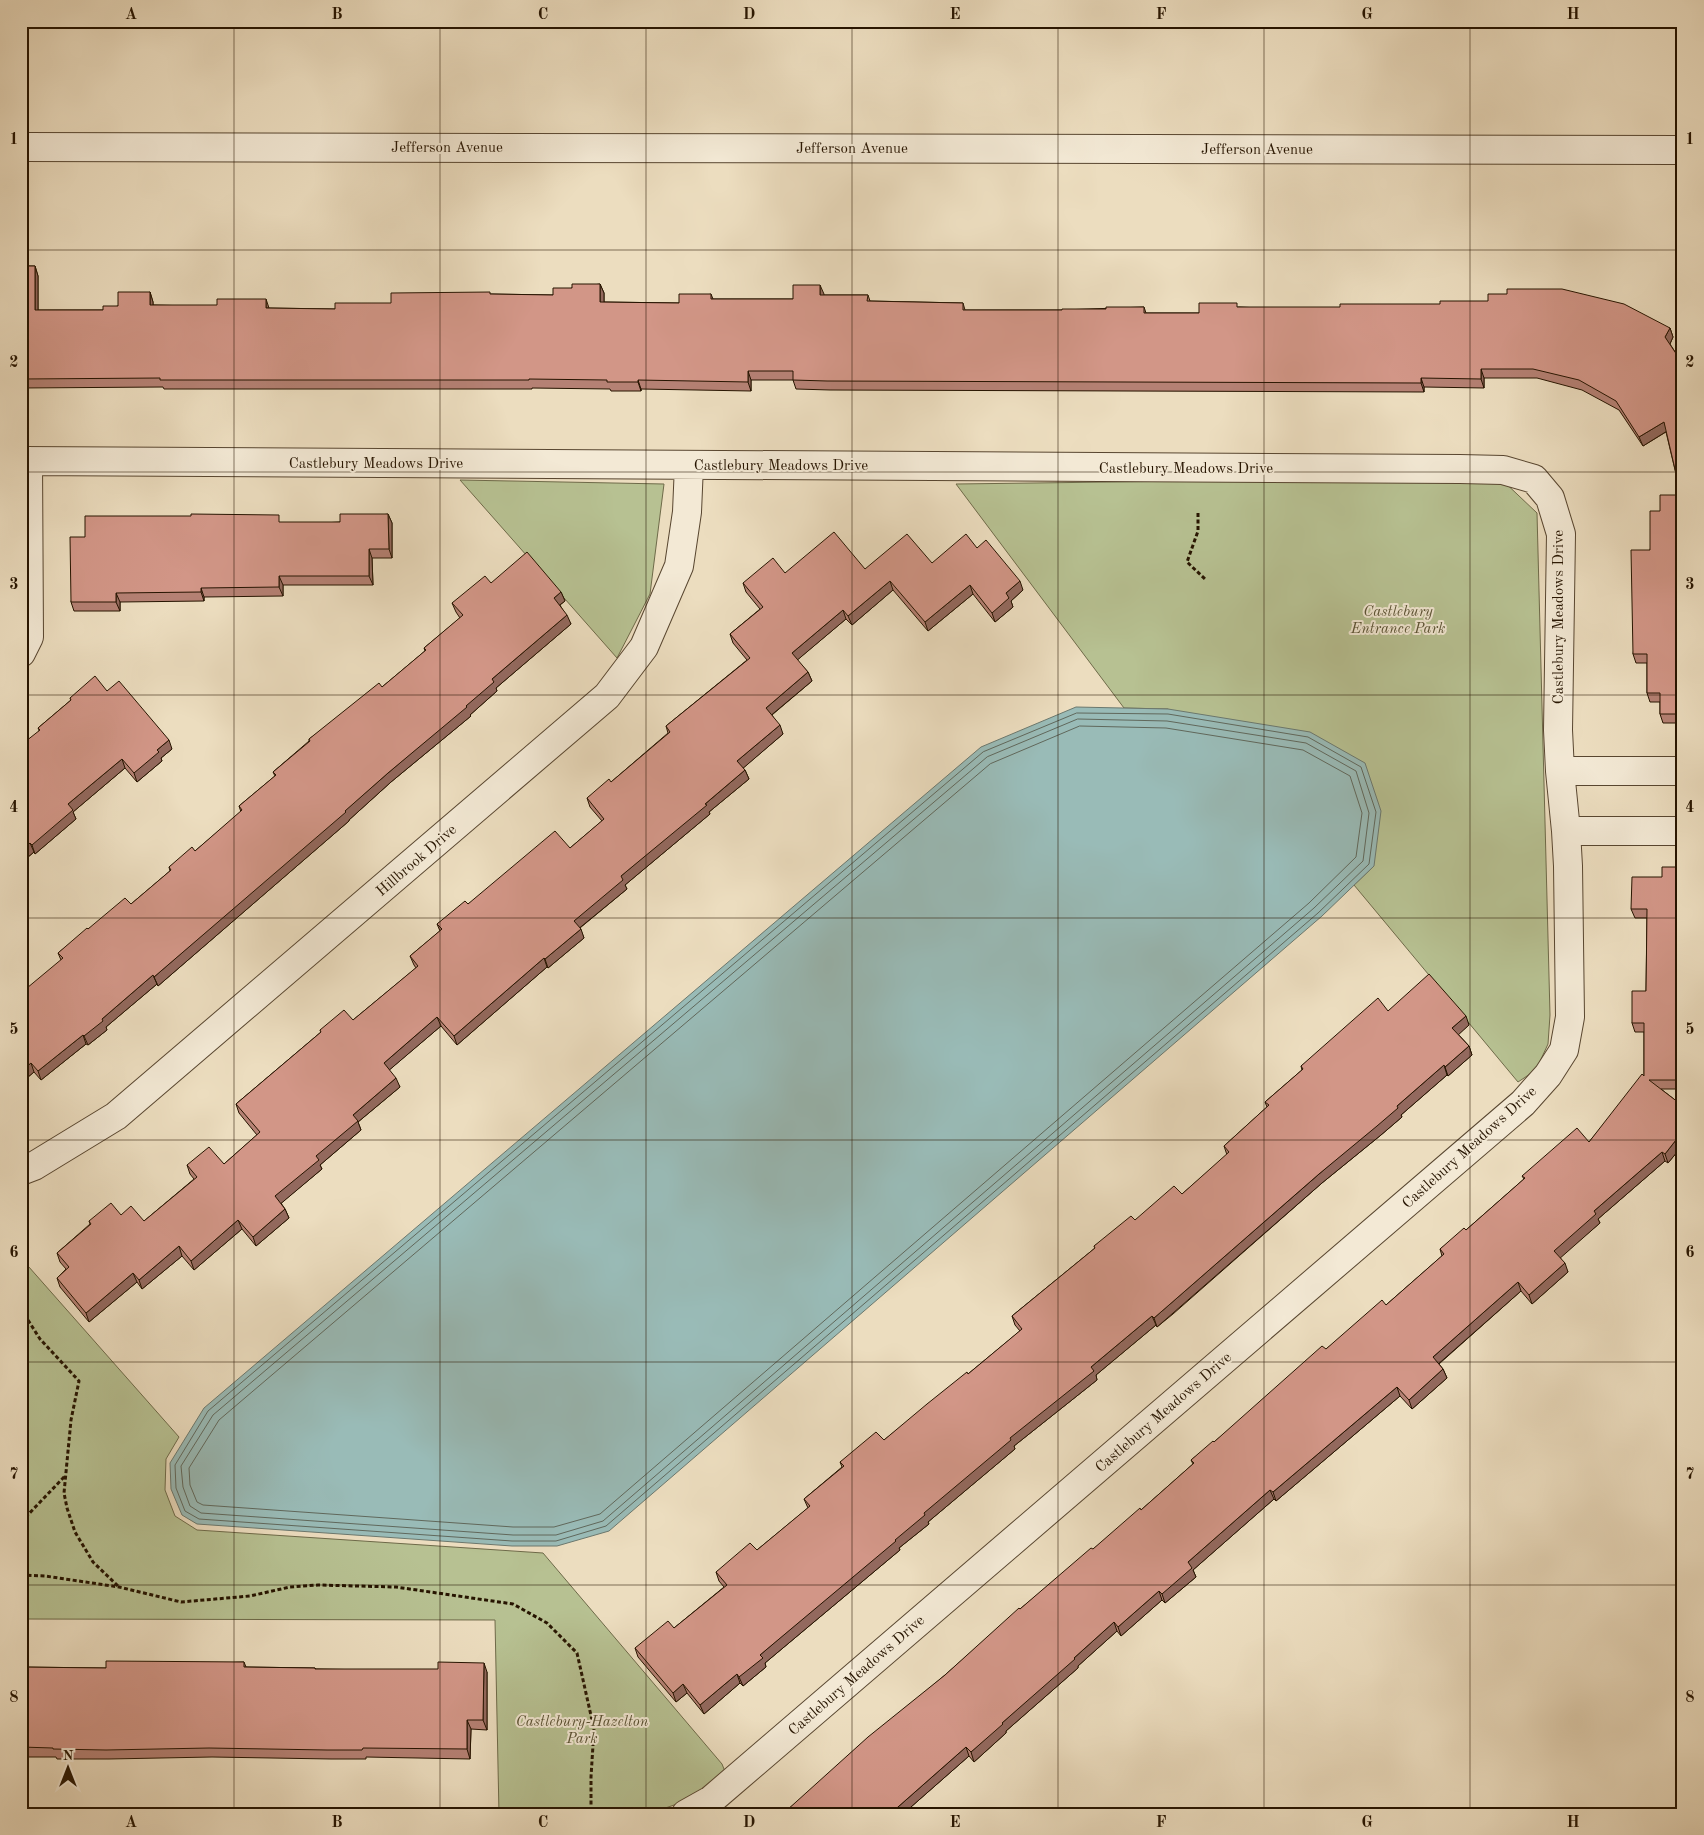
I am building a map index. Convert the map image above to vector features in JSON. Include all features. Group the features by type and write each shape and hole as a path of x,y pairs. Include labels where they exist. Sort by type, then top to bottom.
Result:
{"street":[{"name":"Jefferson Avenue","path":"21,146 1683,150"},
{"name":"Castlebury Meadows Drive","path":"25,462 1503,470 1534,479 1550,498 1561,534 1558,730 1566,831 1570,1017 1564,1050 1548,1075 1515,1109 711,1800 686,1814"},
{"path":"21,653 29,637 25,462"},
{"name":"Hillbrook Drive","path":"21,1171 34,1166 116,1116 607,696 644,647 679,566 687,512 689,465"},
{"path":"1560,771 1683,771"},
{"path":"1566,831 1683,831"}],"path":[{"path":"1198,514 1198,532 1187,562 1205,579"},
{"path":"21,1309 40,1339 79,1381 71,1420 64,1493 75,1532 93,1562 119,1587"},
{"path":"21,1522 65,1475"},
{"path":"21,1575 45,1576 119,1587 181,1602 250,1596 290,1587 318,1585 396,1587 513,1604 547,1623 577,1653 594,1729 591,1814"}],"green space":[{"name":"Castlebury Entrance Park","path":"1499,477 1537,513 1550,1015 1548,1044 1536,1070 1518,1082 1354,885 1374,866 1168,709 1124,708 956,484"},
{"path":"460,480 664,484 650,594 617,658"},
{"name":"Castlebury-Hazelton Park","path":"21,1258 179,1437 166,1459 165,1490 175,1516 197,1530 543,1553 722,1764 728,1779 709,1793 648,1814 499,1814 495,1620 21,1619 21,1410 28,1408 21,1387"}],"water":[{"path":"1076,707 1168,709 1310,732 1365,763 1381,811 1374,866 1322,916 609,1531 557,1546 512,1546 197,1524 182,1515 171,1489 170,1463 204,1408 981,747"}],"building":[{"path":"21,266 35,266 35,310 103,310 103,306 118,306 118,292 150,292 150,305 217,305 217,299 266,299 266,308 335,309 335,303 391,303 391,293 490,292 490,294 553,295 553,288 572,288 572,284 600,284 600,302 679,303 679,294 711,294 711,299 793,299 793,285 820,285 820,295 868,295 867,301 963,303 963,310 1062,310 1144,307 1144,313 1199,313 1199,303 1237,303 1237,307 1340,307 1340,304 1440,304 1440,301 1488,301 1488,294 1507,294 1507,289 1562,289 1624,304 1670,328 1665,337 1683,364 1683,714 1660,714 1660,693 1647,693 1647,654 1633,654 1631,550 1650,550 1650,511 1660,511 1660,495 1681,495 1664,422 1639,437 1616,401 1579,380 1533,369 1481,369 1481,379 1421,378 1421,383 827,381 793,380 793,371 748,371 748,382 638,380 638,382 607,382 607,380 529,379 21,379"},
{"path":"191,514 279,515 279,522 340,522 340,514 388,514 389,549 369,549 369,576 279,576 279,587 201,588 201,592 116,593 116,602 71,602 70,537 85,537 85,516 191,516"},
{"path":"834,532 865,569 907,534 932,563 966,534 977,548 986,540 1020,581 1006,593 1009,598 992,613 970,585 925,622 890,581 848,616 843,610 792,653 808,672 766,708 780,725 737,761 745,770 705,804 707,805 621,876 623,880 574,921 581,929 544,958 454,1036 437,1017 384,1063 396,1078 353,1115 358,1121 316,1156 319,1160 275,1196 285,1209 253,1237 238,1220 191,1261 179,1246 139,1280 133,1273 86,1313 57,1278 69,1267 57,1253 91,1224 89,1221 111,1203 121,1215 131,1206 144,1221 197,1177 187,1165 209,1147 224,1164 260,1132 236,1104 344,1010 353,1020 418,966 410,956 442,929 437,924 465,901 468,904 555,831 570,848 604,819 587,798 609,779 611,782 670,732 666,726 750,658 730,634 763,607 743,583 773,558 785,573"},
{"path":"527,552 561,592 554,598 567,615 492,679 494,682 467,707 388,773 346,812 154,977 153,975 102,1019 103,1021 38,1071 31,1063 21,1071 21,993 63,958 58,953 125,898 131,904 171,870 169,867 192,847 195,851 242,810 239,806 276,775 273,772 310,741 309,739 379,683 382,687 426,650 424,648 463,615 452,603 485,576 491,583"},
{"path":"95,676 107,691 119,681 169,740 157,750 159,752 134,773 122,759 68,804 73,810 32,845 30,843 21,851 21,745 40,730 38,728 71,700 70,698"},
{"path":"1662,867 1683,867 1683,1080 1649,1080 1683,1106 1683,1131 1665,1154 1662,1152 1594,1211 1596,1214 1554,1251 1565,1263 1529,1295 1518,1282 1433,1357 1443,1369 1409,1400 1397,1387 1273,1492 1270,1490 1188,1562 1192,1568 1162,1594 1159,1591 1118,1627 1114,1622 971,1752 966,1747 890,1814 780,1814 785,1809 786,1811 868,1737 945,1675 1019,1608 1091,1548 1093,1549 1140,1508 1141,1510 1194,1463 1191,1460 1214,1442 1322,1346 1326,1349 1382,1300 1386,1305 1444,1254 1440,1249 1464,1228 1466,1230 1525,1178 1522,1176 1577,1128 1589,1142 1642,1074 1644,1076 1644,1023 1632,1023 1632,991 1646,991 1647,909 1631,909 1632,877 1662,877"},
{"path":"1429,974 1466,1016 1452,1028 1469,1046 1445,1067 1444,1065 1397,1106 1398,1108 1319,1174 1154,1318 1152,1316 1091,1367 1094,1371 1010,1438 1011,1440 924,1513 925,1515 896,1541 760,1655 763,1658 739,1677 737,1674 700,1705 683,1684 673,1693 635,1648 668,1621 674,1628 727,1585 716,1572 750,1543 757,1550 810,1506 804,1499 844,1466 840,1462 876,1432 884,1440 1022,1329 1012,1316 1095,1248 1094,1246 1131,1216 1135,1220 1174,1186 1182,1194 1229,1152 1224,1146 1269,1105 1265,1102 1303,1069 1301,1066 1378,998 1388,1011"},
{"path":"106,1661 244,1662 244,1667 315,1669 438,1669 438,1662 484,1663 483,1720 467,1720 467,1749 363,1748 362,1750 327,1750 209,1748 106,1750 21,1747 21,1667 106,1668"}]}
